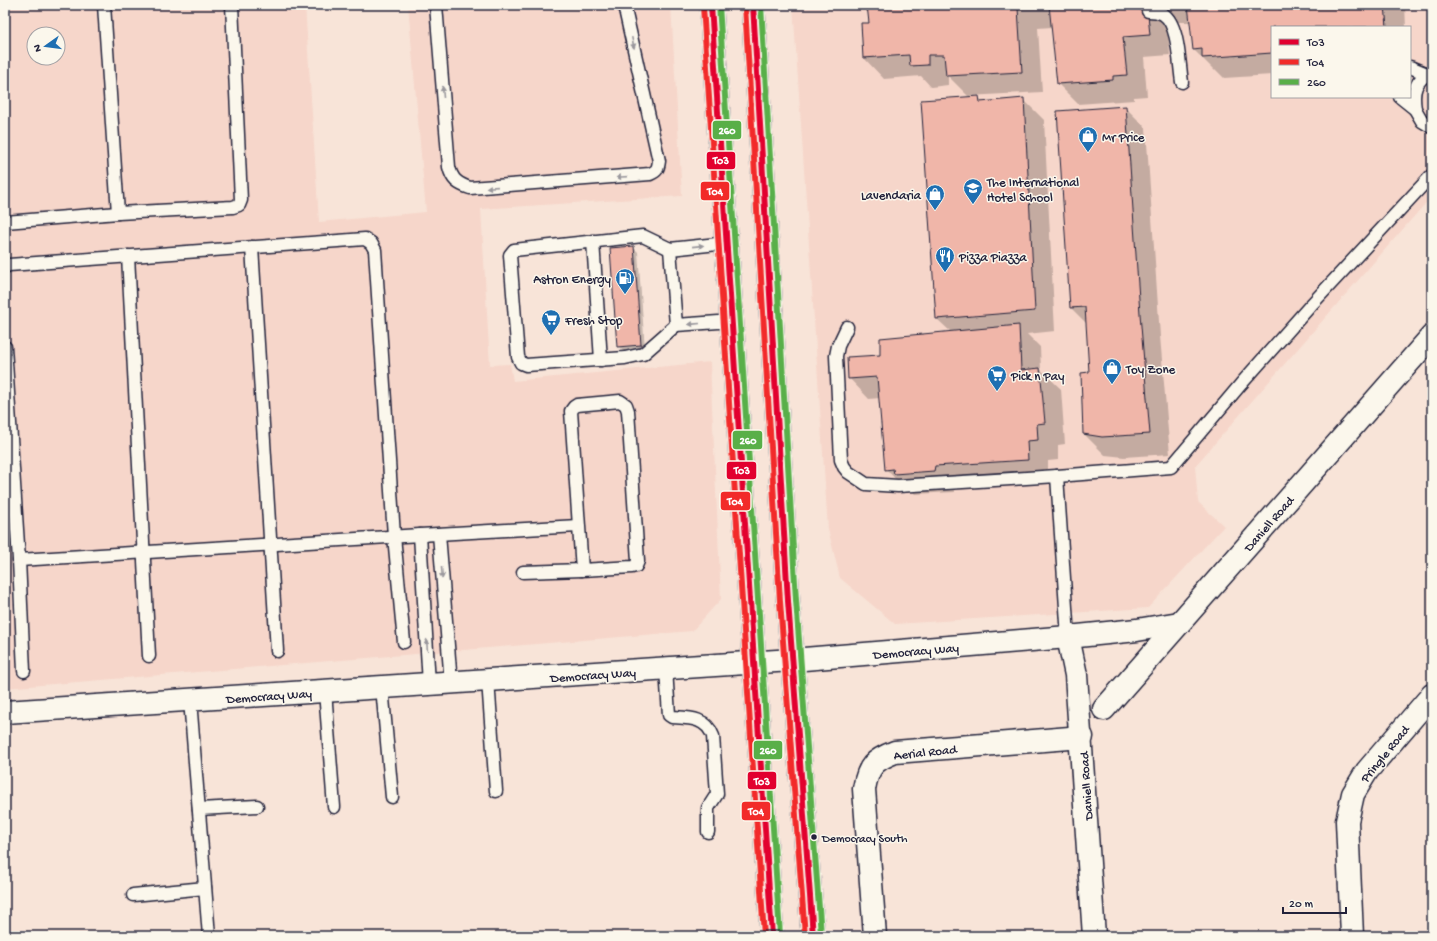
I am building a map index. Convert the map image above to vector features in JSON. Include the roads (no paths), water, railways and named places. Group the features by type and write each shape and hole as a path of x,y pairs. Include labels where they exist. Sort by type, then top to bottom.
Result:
{"street":[{"path":"711,5 733,321 772,936"},
{"path":"754,5 792,660 813,936"},
{"name":"Daniell Road","path":"1104,709 1432,336"},
{"name":"Democracy Way","path":"5,712 754,663 1068,638 1137,630 1179,623"},
{"name":"Daniell Road","path":"1068,638 1076,675 1082,737 1094,936"},
{"name":"Pringle Road","path":"1352,936 1348,821 1353,794 1367,771 1432,695"},
{"name":"Aerial Road","path":"875,936 864,789 866,776 872,766 883,756 895,752 1082,737"}],"lane":[{"path":"104,5 118,213"},
{"path":"5,222 118,213 233,207 239,205 241,202 232,5"},
{"path":"436,5 449,168 451,175 458,184 470,188 650,174 656,172 659,161 624,5"},
{"path":"1148,10 1162,14 1168,19 1172,26 1176,36 1182,82"},
{"path":"1411,66 1430,73"},
{"path":"1415,109 1413,96 1417,83 1430,73"},
{"path":"1401,98 1415,109 1422,121 1432,127"},
{"path":"847,327 838,346 836,356 841,460 844,467 866,484 898,486 1171,467 1241,384 1311,305 1432,175"},
{"path":"727,243 670,249 643,236 514,250 510,255 519,361 526,364 625,358 643,354 676,325 733,321"},
{"path":"5,267 9,265 365,239 371,243 375,250 394,536 404,642"},
{"path":"593,241 601,360"},
{"path":"252,247 272,544 277,651"},
{"path":"670,249 676,325"},
{"path":"128,256 149,656"},
{"path":"5,347 19,560 24,671"},
{"path":"523,572 582,570 636,566 638,561 628,411 626,405 620,401 577,405 571,411 582,570"},
{"path":"1057,476 1068,638"},
{"path":"19,560 420,534 578,526"},
{"path":"420,534 429,684"},
{"path":"439,534 451,683"},
{"path":"666,669 669,715 672,717 694,718 699,720 713,736 717,794 708,808 708,832"},
{"path":"488,680 496,791"},
{"path":"382,687 392,797"},
{"path":"325,691 334,807"},
{"path":"190,700 209,936"},
{"path":"199,809 257,806"},
{"path":"133,895 205,888"}],"place":[{"name":"Mr Price","path":"1088,153"},
{"name":"The International Hotel School","path":"973,205"},
{"name":"Lavendaria","path":"935,211"},
{"name":"Pizza Piazza","path":"945,273"},
{"name":"Astron Energy","path":"625,295"},
{"name":"Fresh Stop","path":"551,336"},
{"name":"Toy Zone","path":"1112,385"},
{"name":"Pick n Pay","path":"997,392"},
{"name":"Democracy South","path":"814,837"}]}
